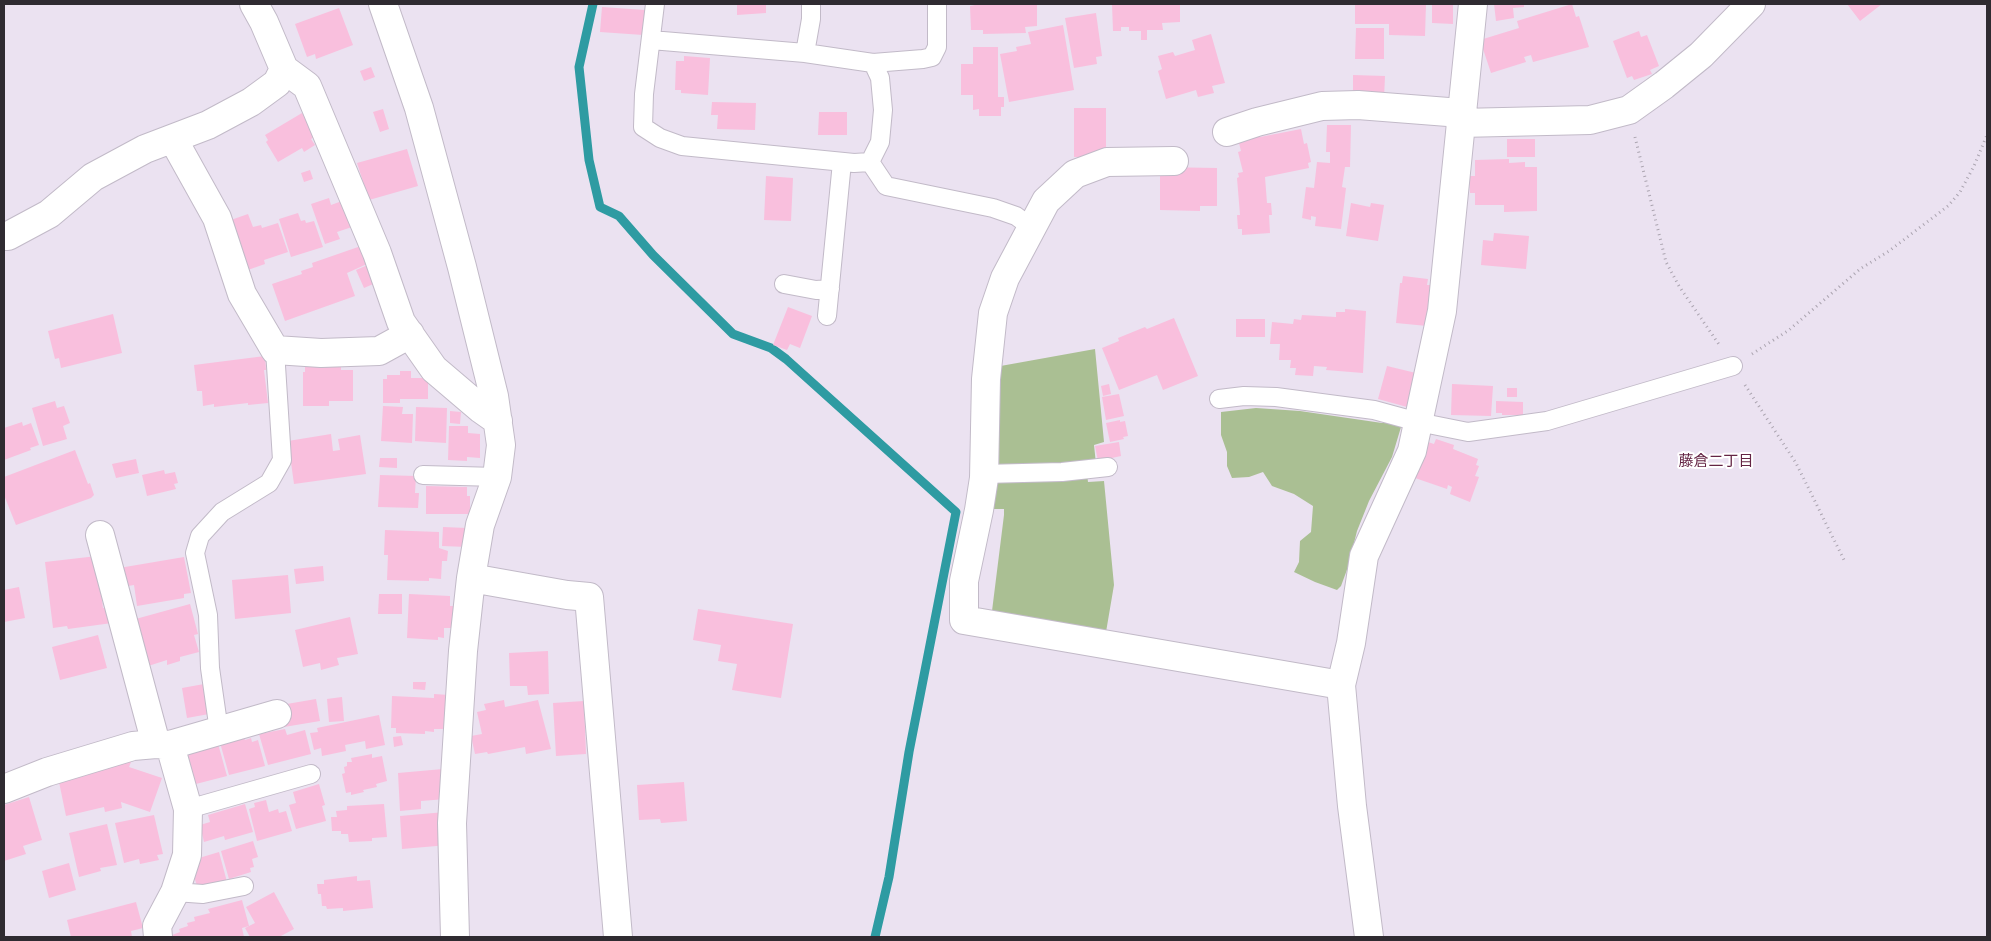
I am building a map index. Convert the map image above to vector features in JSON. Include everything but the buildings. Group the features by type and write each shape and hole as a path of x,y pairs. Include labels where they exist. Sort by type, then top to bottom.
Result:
{"street":[{"path":"254,4 264,22 284,69 307,86 377,253 401,322 434,369 481,410 498,421"},
{"path":"383,4 419,108 462,267 494,396 501,445 496,477 480,525 471,578 463,651 452,823 455,937"},
{"path":"1370,937 1352,806 1341,685 1351,643 1364,556 1412,451 1442,311 1473,4"},
{"path":"1227,132 1257,122 1322,106 1358,105 1461,118 1590,120 1629,110 1664,85 1701,55 1750,4"},
{"path":"4,236 8,236 49,214 93,177 145,149 208,125 251,102 277,83 284,69"},
{"path":"173,139 217,218 242,294 275,350 321,353 379,351 410,334"},
{"path":"1174,161 1107,162 1075,174 1046,200 1005,278 993,313 986,379 984,474 979,510 964,580 964,620 1341,685"},
{"path":"100,535 163,744 188,809 187,855 175,892 157,926 158,937"},
{"path":"471,578 567,595 590,597 618,937"},
{"path":"4,788 47,772 133,746 163,744 219,731 277,714"}],"lane":[{"path":"655,4 644,94 644,127 660,138 682,146 842,162 870,162"},
{"path":"805,54 811,19 811,4"},
{"path":"651,40 805,54 873,63 932,57 937,47 937,4"},
{"path":"870,162 880,142 883,110 880,78 873,63"},
{"path":"827,316 842,162"},
{"path":"870,162 886,186 993,208 1016,216 1031,227"},
{"path":"784,284 816,290 830,289"},
{"path":"219,731 210,668 208,616 196,553 200,536 222,512 269,483 282,460 275,350"},
{"path":"1219,398 1276,396 1374,410 1418,422 1468,432 1547,422 1733,366"},
{"path":"984,474 1062,472 1108,467"},
{"path":"423,475 496,477"},
{"path":"188,809 311,774"},
{"path":"175,892 203,894 244,886"}],"path":[{"path":"1629,110 1666,262 1679,286 1796,463 1846,562"},
{"path":"1733,366 1789,330 1860,269 1889,251 1948,206 1960,192 1974,166 1987,135"}],"green space":[{"path":"1095,349 1104,442 1094,445 1096,464 997,471 995,367"},
{"path":"1256,408 1300,411 1382,423 1396,422 1401,427 1392,457 1369,501 1357,531 1348,567 1341,586 1337,590 1294,572 1299,562 1300,541 1311,532 1313,506 1294,494 1272,486 1263,472 1249,477 1232,478 1227,466 1227,452 1221,435 1221,412"},
{"path":"1087,474 1088,482 1104,481 1114,585 1106,632 992,611 1004,515 1004,509 992,509 997,480"}],"waterway":[{"path":"593,4 579,67 589,160 600,207 619,216 653,255 733,334 771,348 786,359 956,512 909,752 889,877 875,937"}],"district":[{"name":"藤倉二丁目","path":"1716,461"}]}
